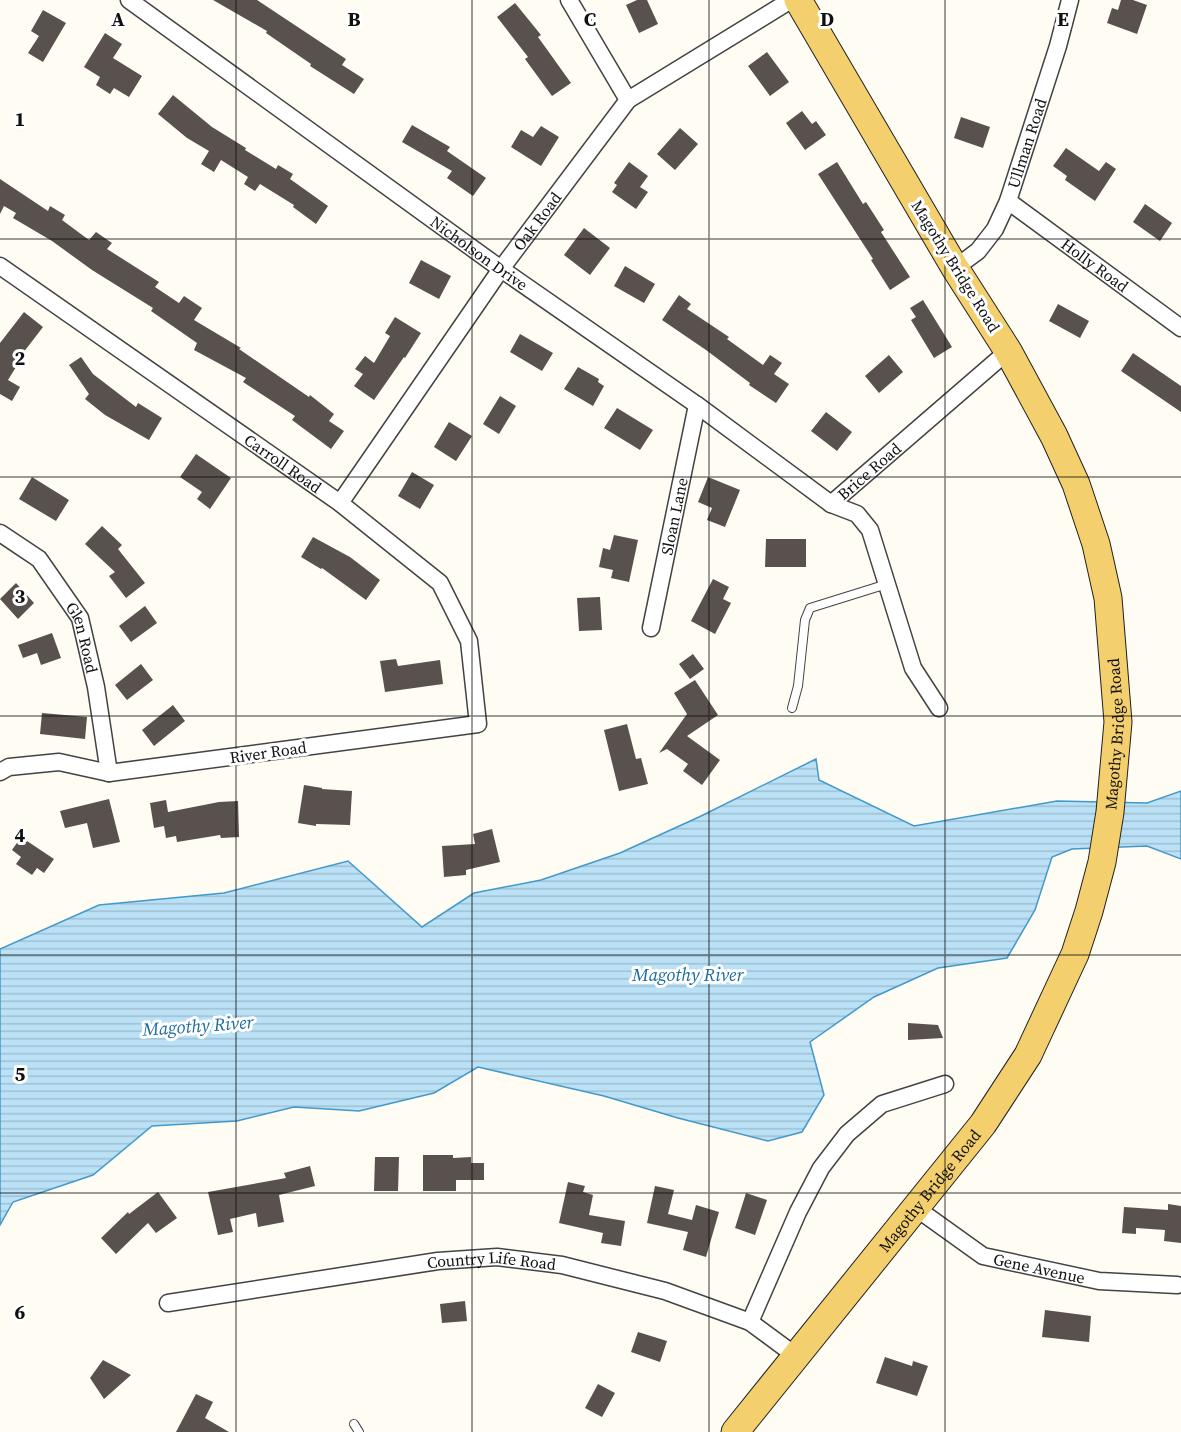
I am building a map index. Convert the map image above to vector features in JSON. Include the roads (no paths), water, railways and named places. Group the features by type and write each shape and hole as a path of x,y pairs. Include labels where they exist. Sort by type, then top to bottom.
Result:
{"main road":[{"name":"Magothy Bridge Road","path":"735,1432 983,1124 1028,1056 1075,954 1089,911 1102,861 1118,722 1108,598 1096,544 1076,484 1054,436 1008,351 955,268 798,0"}],"street":[{"name":"Nicholson Drive","path":"129,0 501,269 698,405 831,504"},
{"path":"569,0 628,100"},
{"name":"Oak Road","path":"340,503 501,269 628,100 792,0"},
{"name":"Ullman Road","path":"955,268 978,251 995,229 1008,201 1058,46 1070,0"},
{"name":"Holly Road","path":"1008,201 1181,328"},
{"name":"Carroll Road","path":"0,266 340,503 440,583 469,641 478,724"},
{"name":"Brice Road","path":"939,708 913,669 870,530 857,514 831,504 1008,351"},
{"name":"Sloan Lane","path":"651,627 698,405"},
{"name":"Glen Road","path":"0,533 39,559 80,618 96,687 109,773"},
{"name":"River Road","path":"0,772 9,767 59,762 109,773 478,724"},
{"path":"750,1322 798,1212 817,1177 847,1134 882,1104 945,1084"},
{"name":"Gene Avenue","path":"916,1208 983,1256 1099,1281 1178,1286"},
{"name":"Country Life Road","path":"168,1304 438,1261 497,1257 562,1265 664,1291 750,1322 796,1356"}],"lane":[{"path":"792,708 798,686 805,620 810,608 887,584"}],"water":[{"name":"Magothy River","path":"816,759 819,780 914,826 1057,801 1147,803 1181,791 1181,859 1147,846 1072,849 1052,857 1035,910 1007,958 938,968 874,997 810,1042 824,1095 802,1132 768,1141 604,1096 478,1067 434,1093 359,1111 294,1107 237,1121 152,1126 93,1175 13,1202 0,1225 0,949 99,905 224,893 348,861 422,927 474,893 541,880 620,853"}]}
